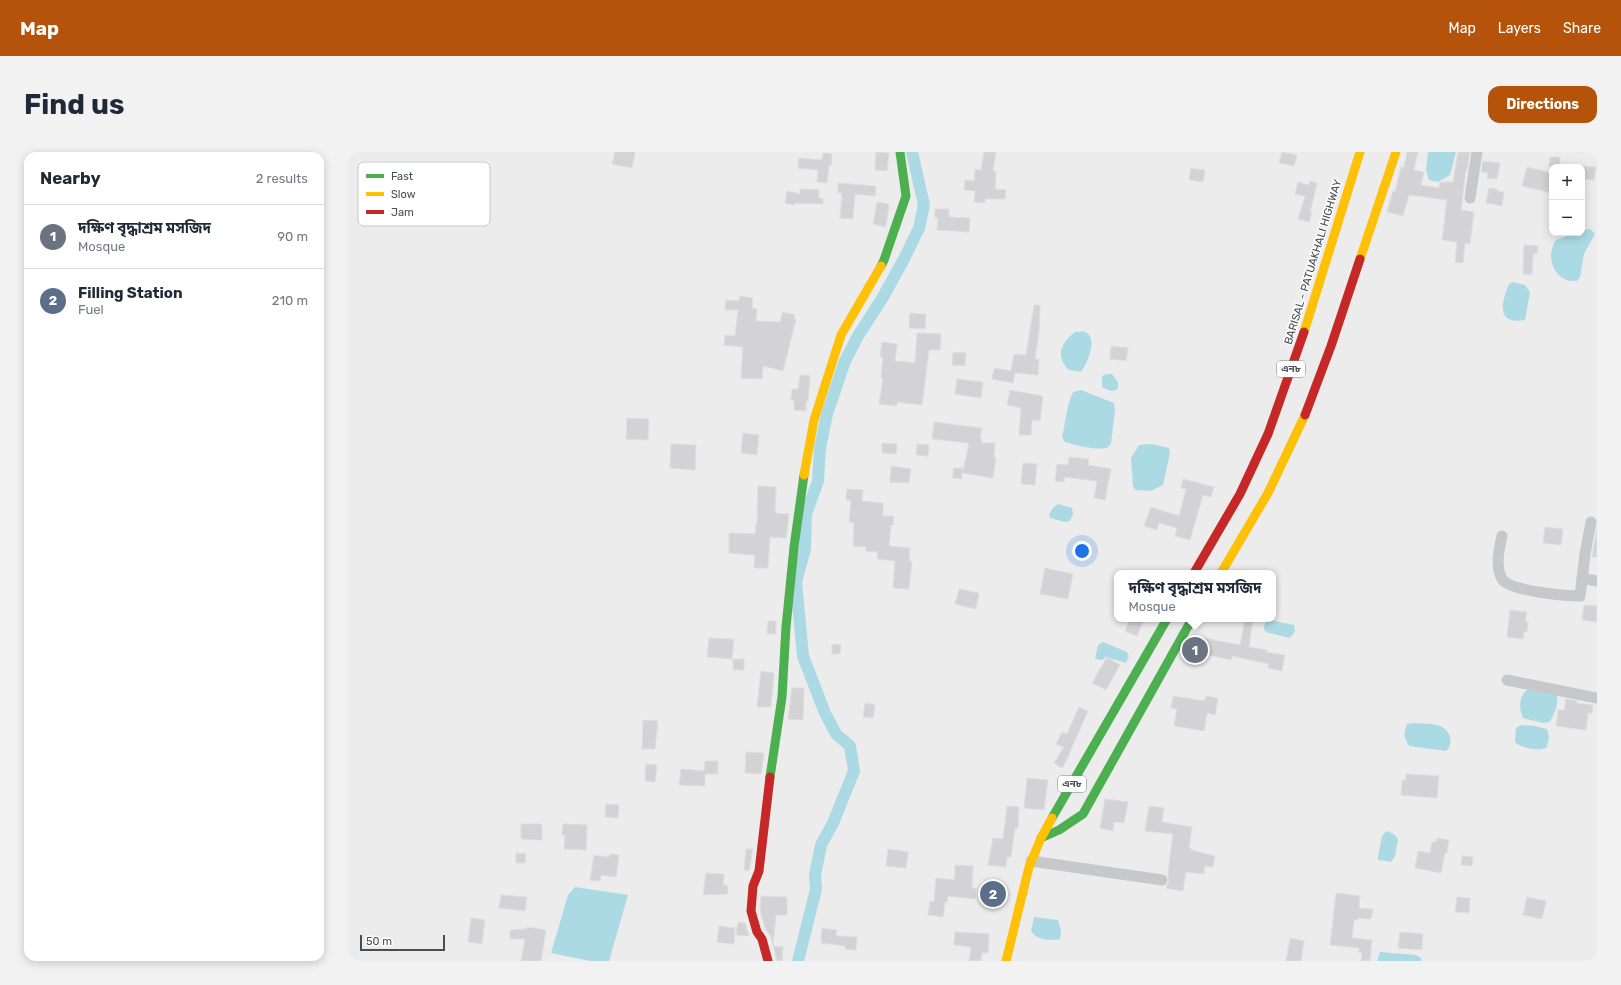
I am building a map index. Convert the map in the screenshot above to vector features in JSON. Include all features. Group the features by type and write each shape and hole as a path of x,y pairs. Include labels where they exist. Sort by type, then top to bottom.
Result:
{"main road":[{"path":"768,961 762,939 757,932 751,911 753,886 759,871 770,777 782,697 786,627 801,492 814,420 840,335 884,260 906,196 900,152"},
{"name":"BARISAL - PATUAKHALI HIGHWAY","path":"1196,570 1236,500 1268,434 1296,356 1360,152"},
{"path":"1223,570 1268,493 1306,410 1350,288 1396,152"},
{"name":"এন৮","path":"1006,961 1031,861 1041,838 1165,622"},
{"path":"1041,838 1059,830 1082,814 1190,622"}],"street":[{"path":"1470,198 1477,152"},
{"path":"1502,536 1498,564 1502,579 1508,585 1533,591 1580,596 1585,554 1591,522"},
{"path":"1582,578 1597,582"},
{"path":"1507,680 1597,698"},
{"path":"1031,861 1162,880"}],"water":[{"path":"1428,152 1456,152 1450,175 1438,182 1429,180 1426,170"},
{"path":"1590,229 1595,234 1584,254 1580,277 1577,281 1569,281 1563,278 1554,268 1551,254 1553,247 1556,240 1567,236 1585,236 1585,230"},
{"path":"1513,282 1525,285 1530,292 1525,320 1516,321 1509,319 1505,316 1503,311 1506,291 1509,284"},
{"path":"1075,332 1085,332 1091,339 1089,357 1081,372 1069,370 1062,360 1061,355 1063,345 1066,340"},
{"path":"1112,374 1118,382 1118,388 1114,391 1102,387 1102,376"},
{"path":"1081,390 1114,403 1115,410 1111,444 1107,448 1091,448 1076,445 1065,442 1062,437 1067,409 1073,392"},
{"path":"1152,444 1169,448 1170,453 1163,485 1151,491 1135,490 1133,486 1131,458 1139,445"},
{"path":"1058,504 1072,508 1073,514 1070,521 1065,522 1050,518 1049,515 1052,509"},
{"path":"1276,621 1294,625 1295,631 1290,638 1266,632 1264,625 1266,622"},
{"path":"1103,642 1127,652 1129,656 1126,663 1106,657 1102,660 1095,659 1098,645"},
{"path":"1529,688 1556,694 1557,705 1550,722 1543,723 1523,718 1520,709 1520,702 1523,694"},
{"path":"1407,724 1434,724 1443,728 1450,737 1451,741 1449,748 1446,751 1409,746 1405,738 1405,730"},
{"path":"1521,725 1547,729 1549,737 1547,747 1540,749 1525,748 1515,742 1516,728"},
{"path":"1386,831 1394,834 1398,839 1395,856 1391,862 1378,860 1382,836"},
{"path":"575,887 628,895 609,961 590,961 551,953 568,895"},
{"path":"1034,917 1058,920 1061,931 1060,939 1044,939 1034,934 1031,931"},
{"path":"1380,952 1416,955 1421,958 1421,961 1377,961"}],"building":[{"path":"615,152 635,152 632,168 612,164"},
{"path":"876,152 889,153 887,171 875,170"},
{"path":"984,152 996,152 993,171 996,171 995,189 1006,190 1005,199 985,199 985,203 974,202 975,191 964,190 965,180 974,181 975,169 981,170"},
{"path":"1282,152 1297,155 1294,166 1279,163"},
{"path":"1407,152 1418,152 1414,170 1424,172 1421,185 1439,188 1440,182 1453,182 1458,152 1470,152 1461,210 1474,212 1470,244 1465,243 1463,263 1455,262 1457,242 1442,240 1447,200 1409,195 1403,216 1387,212 1393,191 1395,192 1401,167 1404,168"},
{"path":"823,153 832,154 827,183 817,182 818,170 798,168 799,158 822,160"},
{"path":"1550,157 1560,157 1559,164 1549,164"},
{"path":"1483,161 1500,163 1497,179 1487,178 1488,173 1481,172"},
{"path":"1585,166 1596,167 1594,180 1585,179"},
{"path":"1527,167 1549,172 1549,192 1522,186"},
{"path":"1191,168 1205,170 1203,182 1189,180"},
{"path":"1310,181 1317,183 1309,222 1298,219 1305,196 1295,194 1298,182 1309,185"},
{"path":"838,183 876,186 875,196 855,194 853,219 840,218 842,193 838,193"},
{"path":"1489,188 1504,192 1502,206 1486,203"},
{"path":"800,189 819,190 819,198 823,199 823,204 795,203 794,205 785,203 787,191 800,194"},
{"path":"877,202 889,204 886,227 873,224"},
{"path":"935,209 949,209 949,217 970,218 969,232 937,230 938,218 935,218"},
{"path":"1524,245 1538,246 1537,254 1533,254 1532,275 1523,274"},
{"path":"740,296 753,298 752,308 757,309 756,321 780,322 783,312 795,315 794,319 796,319 783,371 763,366 762,379 741,378 743,347 724,345 725,335 735,336 738,310 725,310 726,300 739,301"},
{"path":"1034,305 1040,305 1039,332 1035,359 1039,359 1038,375 1015,373 1013,383 992,379 994,368 1011,371 1014,354 1026,355"},
{"path":"910,313 926,314 925,329 909,328"},
{"path":"917,333 941,334 940,350 929,350 922,405 897,402 897,406 879,404 883,378 881,378 883,357 880,357 882,342 897,344 895,361 915,363"},
{"path":"1111,346 1128,348 1126,361 1110,359"},
{"path":"953,352 966,353 965,366 952,365"},
{"path":"800,375 810,376 806,411 794,410 794,400 791,400 792,389 798,389"},
{"path":"957,379 983,382 981,398 955,394"},
{"path":"1010,390 1043,396 1040,421 1032,420 1031,435 1019,435 1021,408 1007,405"},
{"path":"627,418 649,419 648,440 626,439"},
{"path":"934,422 982,428 980,439 982,439 982,443 995,443 994,458 996,458 993,478 962,473 962,479 953,478 953,468 963,468 963,471 969,443 932,439"},
{"path":"743,433 759,435 757,455 741,453"},
{"path":"882,443 897,444 896,454 882,453"},
{"path":"671,444 696,445 695,470 670,468"},
{"path":"917,444 929,445 928,456 916,455"},
{"path":"1069,457 1089,459 1088,465 1111,469 1105,500 1094,498 1097,481 1064,477 1064,482 1055,481 1057,464 1068,465"},
{"path":"1023,463 1037,464 1035,485 1021,484"},
{"path":"891,466 911,469 909,483 890,482"},
{"path":"1183,479 1214,487 1211,497 1203,495 1190,540 1175,536 1177,528 1159,523 1157,530 1144,526 1151,507 1179,516 1186,489 1181,488"},
{"path":"758,486 776,487 775,513 789,514 786,538 770,537 768,568 754,568 755,555 729,553 729,533 755,534 757,524"},
{"path":"847,489 863,490 862,501 883,503 883,516 894,516 893,525 891,525 889,546 910,548 909,561 912,561 909,589 893,588 895,561 877,559 878,552 866,551 866,547 853,546 854,523 849,522 851,501 846,500"},
{"path":"1545,527 1563,529 1561,545 1543,543"},
{"path":"1597,528 1597,557 1592,557"},
{"path":"1045,568 1073,574 1068,599 1040,594"},
{"path":"959,589 979,593 976,609 955,604"},
{"path":"1584,605 1597,606 1597,622 1582,620"},
{"path":"1510,610 1527,612 1525,622 1528,622 1527,632 1524,632 1523,639 1507,637"},
{"path":"768,621 776,621 776,634 767,634"},
{"path":"1129,622 1143,622 1137,636 1125,631"},
{"path":"1244,622 1253,622 1249,647 1285,655 1282,671 1268,668 1269,664 1232,656 1232,660 1208,655 1208,658 1186,654 1188,645 1193,636 1240,645"},
{"path":"709,638 734,639 732,659 707,657"},
{"path":"832,644 841,645 840,654 832,654"},
{"path":"1107,657 1120,665 1106,690 1092,683"},
{"path":"733,659 744,659 744,670 733,670"},
{"path":"761,671 774,673 771,707 757,707"},
{"path":"792,688 804,688 803,720 788,719"},
{"path":"1173,696 1205,701 1206,696 1218,698 1215,715 1207,713 1204,731 1174,726 1177,709 1171,708"},
{"path":"1566,699 1577,701 1577,703 1593,705 1592,713 1588,713 1586,730 1556,726 1558,710 1564,710"},
{"path":"865,703 875,705 873,718 863,717"},
{"path":"1079,707 1088,711 1070,754 1062,768 1054,763 1064,747 1056,744 1062,732 1067,734"},
{"path":"643,720 658,721 655,749 642,749"},
{"path":"746,752 764,753 761,774 745,773"},
{"path":"705,761 718,761 718,774 705,774 705,786 679,785 681,769 704,771"},
{"path":"646,764 657,765 655,782 645,781"},
{"path":"1406,774 1439,776 1437,798 1401,795 1402,780 1406,780"},
{"path":"1027,778 1048,780 1044,810 1024,808"},
{"path":"1105,799 1128,802 1124,823 1114,822 1113,831 1100,828"},
{"path":"606,804 619,805 618,818 605,817"},
{"path":"1007,806 1019,807 1018,828 1015,828 1011,857 1007,857 1006,867 988,865 993,838 1003,839"},
{"path":"1149,806 1164,808 1162,822 1192,827 1189,848 1191,848 1191,850 1215,856 1213,867 1205,866 1204,874 1186,872 1183,891 1166,888 1169,881 1168,876 1173,834 1145,831"},
{"path":"521,824 542,824 542,840 521,839"},
{"path":"563,824 587,825 586,850 564,849 565,835 562,835"},
{"path":"1437,838 1449,840 1441,873 1415,868 1418,851 1430,853 1432,842 1436,842"},
{"path":"746,849 753,849 749,871 744,870"},
{"path":"888,849 908,852 906,868 886,866"},
{"path":"516,853 526,854 525,863 516,863"},
{"path":"610,854 619,855 616,877 601,875 600,881 590,880 594,855 609,857"},
{"path":"1462,856 1473,857 1472,866 1461,865"},
{"path":"955,865 973,866 972,888 976,888 975,899 948,896 947,902 945,902 943,917 928,915 930,901 934,902 936,878 955,880"},
{"path":"706,873 724,874 723,885 727,885 728,894 703,895"},
{"path":"1336,893 1360,896 1359,908 1373,909 1371,919 1358,918 1358,920 1354,920 1352,938 1372,940 1370,961 1361,961 1362,953 1359,952 1359,948 1330,945"},
{"path":"501,895 527,897 525,911 499,908"},
{"path":"761,896 787,897 787,915 776,915 773,945 771,937 765,928 760,910"},
{"path":"1457,897 1470,898 1469,913 1455,912"},
{"path":"1527,897 1546,901 1542,919 1523,915"},
{"path":"471,918 485,920 482,944 468,942"},
{"path":"738,922 745,923 749,936 736,935"},
{"path":"719,926 735,928 734,944 717,942"},
{"path":"527,927 546,930 541,961 521,961 525,939 510,939 510,930 526,929"},
{"path":"822,928 837,930 836,936 857,937 856,950 845,949 845,946 821,943"},
{"path":"955,932 989,934 988,953 982,953 981,961 969,961 971,947 954,945"},
{"path":"1400,932 1423,934 1422,950 1398,948"},
{"path":"1290,938 1304,941 1301,961 1286,961"},
{"path":"773,946 783,947 782,961 777,961"}],"waterway":[{"path":"798,961 816,889 815,875 821,845 833,823 854,771 850,746 836,734 825,713 803,656 796,582 805,549 806,514 818,481 820,448 827,414 845,361 858,336 883,297 919,228 924,205 912,152"}],"traffic: fast":[{"path":"881,266 906,196 900,152"},
{"path":"770,777 782,697 786,627 794,547 804,475"},
{"path":"1052,818 1165,622"},
{"path":"1041,838 1059,830 1083,814 1190,622"}],"traffic: slow":[{"path":"1304,332 1360,152"},
{"path":"1360,259 1396,152"},
{"path":"804,475 814,420 841,335 881,266"},
{"path":"1223,570 1268,493 1305,415"},
{"path":"1006,961 1029,867 1041,838 1052,818"}],"traffic: jam":[{"path":"1305,415 1331,346 1360,259"},
{"path":"1196,570 1240,494 1268,434 1304,332"},
{"path":"768,961 762,939 757,932 751,911 753,886 759,871 770,777"}],"place":[{"name":"দক্ষিণ বৃদ্ধাশ্রম মসজিদ","path":"1195,650"},
{"name":"Filling Station","path":"993,894"}]}
